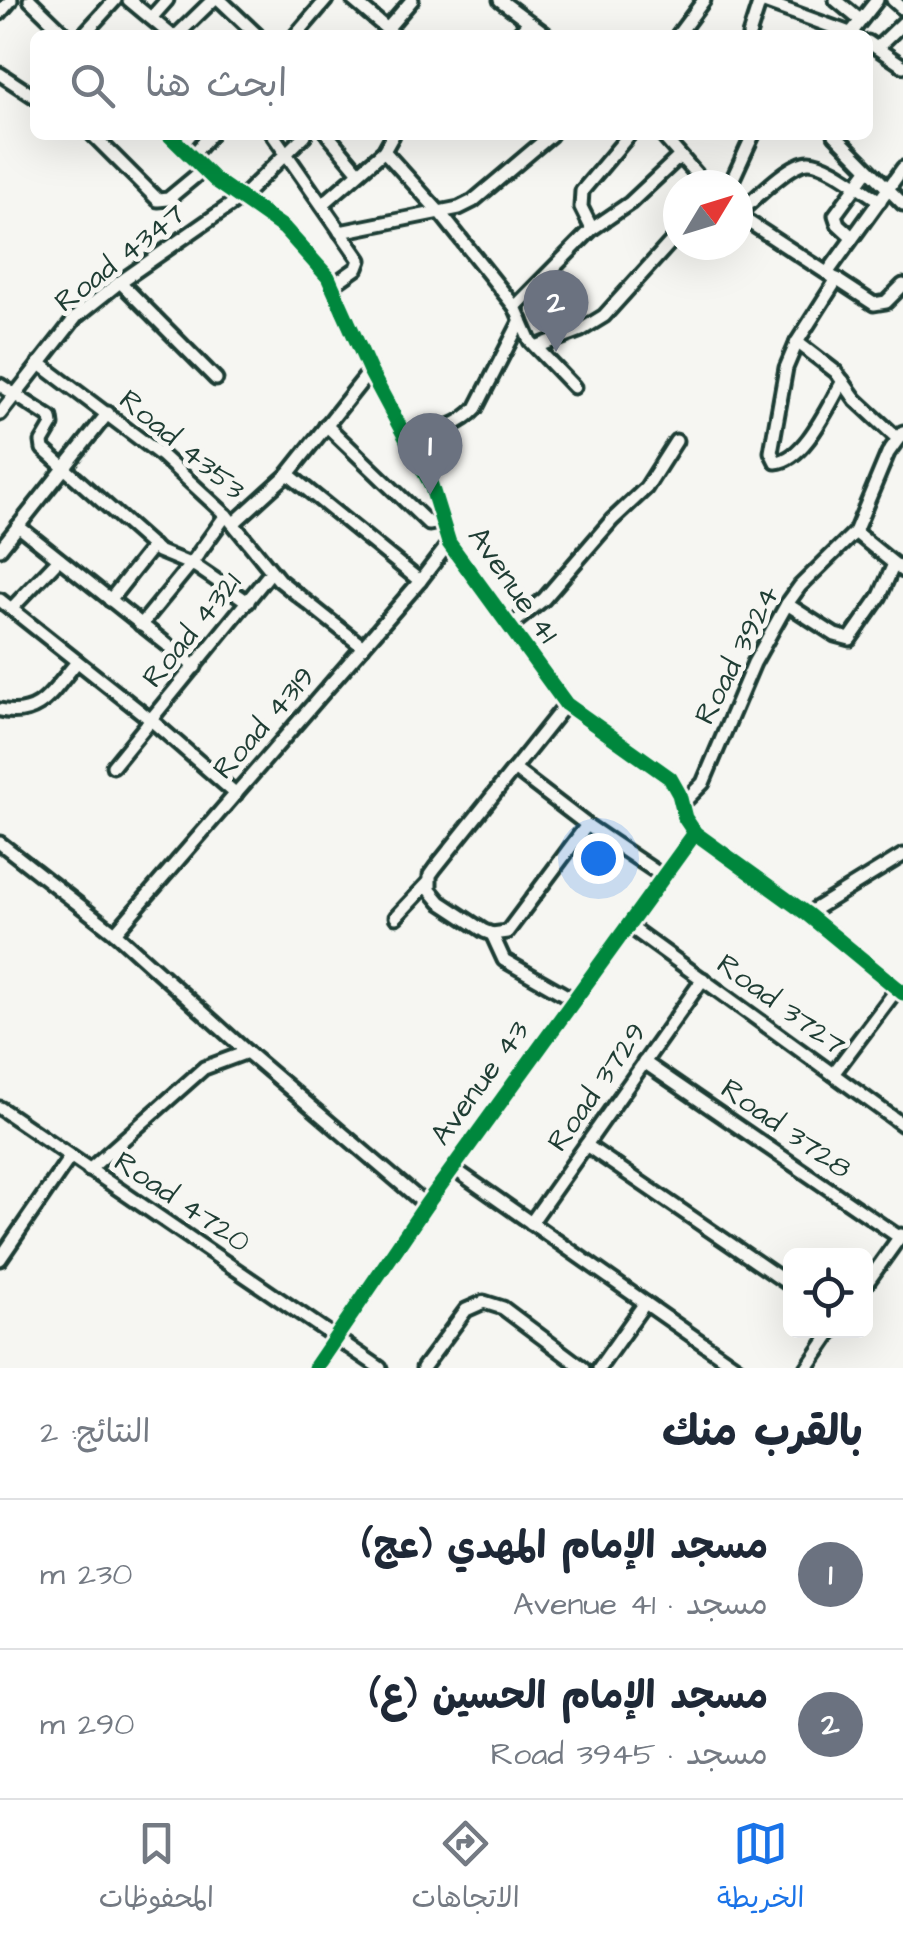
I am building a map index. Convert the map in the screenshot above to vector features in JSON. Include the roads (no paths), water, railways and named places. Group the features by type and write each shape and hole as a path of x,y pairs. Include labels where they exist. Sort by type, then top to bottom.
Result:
{"street":[{"path":"0,13 11,0"},
{"path":"30,0 61,30"},
{"path":"88,30 116,0"},
{"path":"130,0 167,30"},
{"path":"150,18 168,0"},
{"path":"180,30 216,0 251,30"},
{"path":"300,30 326,0"},
{"path":"354,0 388,30"},
{"path":"391,30 412,0"},
{"path":"500,0 540,30"},
{"path":"682,30 704,0"},
{"path":"751,30 760,0 842,30"},
{"path":"836,0 860,20"},
{"path":"855,30 878,0"},
{"path":"893,0 903,9"},
{"path":"522,30 529,22"},
{"path":"903,22 873,44 903,66"},
{"path":"0,74 30,94"},
{"path":"98,140 158,200 168,199 203,170"},
{"name":"Avenue 41","path":"174,140 203,170 293,236 334,285 370,370 431,485 449,543 566,704 663,771 676,786 685,818 695,833"},
{"path":"191,157 206,140"},
{"path":"278,140 360,263 334,285"},
{"name":"Road 4347","path":"0,414 76,317 242,197 301,140"},
{"path":"332,140 360,172"},
{"path":"322,205 384,151 390,140"},
{"path":"340,232 442,214 473,201 545,140"},
{"path":"592,229 581,206 582,190 625,140"},
{"path":"667,140 693,170"},
{"path":"737,170 751,140"},
{"path":"840,140 868,170 884,195"},
{"path":"384,151 442,214 514,308 536,347 574,387"},
{"path":"514,308 592,229 630,204 680,156"},
{"path":"753,201 792,168 806,162 821,164 856,186 903,204"},
{"path":"843,381 804,446 784,462 776,462 770,452 786,368 797,342 851,236 903,168"},
{"path":"851,236 838,224 836,216 868,170"},
{"path":"753,224 874,304 886,302 903,285"},
{"path":"536,347 596,322 663,250"},
{"path":"120,282 216,379"},
{"path":"407,438 469,417 521,320"},
{"path":"797,342 843,381 856,400 900,435"},
{"name":"Road 4353","path":"39,363 161,456 230,519 288,474 370,370"},
{"path":"0,385 51,418 52,425 42,447 153,546 169,558 191,564 248,602"},
{"path":"0,549 108,413"},
{"path":"326,424 429,524 440,522"},
{"name":"Road 3924","path":"682,804 703,783 754,663 786,604 855,532 888,453 900,435"},
{"path":"509,627 544,599 612,520 646,488 676,441"},
{"name":"Road 4353","path":"288,474 420,581"},
{"path":"141,625 230,519 272,572 363,647"},
{"path":"18,526 194,667"},
{"path":"786,604 835,634 850,639 855,636 898,567 855,532"},
{"name":"Road 4319","path":"115,932 449,543"},
{"path":"110,600 153,546"},
{"path":"11,609 60,559"},
{"name":"Road 4321","path":"113,766 272,572"},
{"path":"0,600 151,720 236,794"},
{"path":"0,710 18,714 35,709 77,662"},
{"path":"396,917 429,882 435,868 566,704"},
{"path":"514,769 664,877"},
{"path":"429,882 434,897 492,934 500,934 514,928 588,825"},
{"path":"695,833 808,914 900,991 833,1074"},
{"name":"Avenue 43","path":"315,1368 426,1205 695,833"},
{"path":"0,843 115,932 247,1052 426,1205"},
{"path":"808,914 903,855"},
{"name":"Road 3727","path":"629,926 903,1125"},
{"path":"492,934 504,960 574,1000"},
{"name":"Road 3729","path":"532,1223 703,979"},
{"path":"89,1170 204,1068 247,1052"},
{"name":"Road 3728","path":"644,1062 901,1234 873,1274"},
{"name":"Road 4720","path":"0,1108 380,1368"},
{"path":"586,1145 783,1280"},
{"path":"0,1259 70,1157"},
{"path":"453,1168 738,1368"},
{"path":"423,1368 466,1310 484,1302 503,1308 582,1368"},
{"path":"599,1368 645,1302"},
{"path":"807,1368 827,1338"},
{"path":"708,1368 718,1354"}],"place":[{"name":"مسجد الإمام الحسين (ع)","path":"556,352"},
{"name":"مسجد الإمام المهدي (عج)","path":"430,495"}]}
